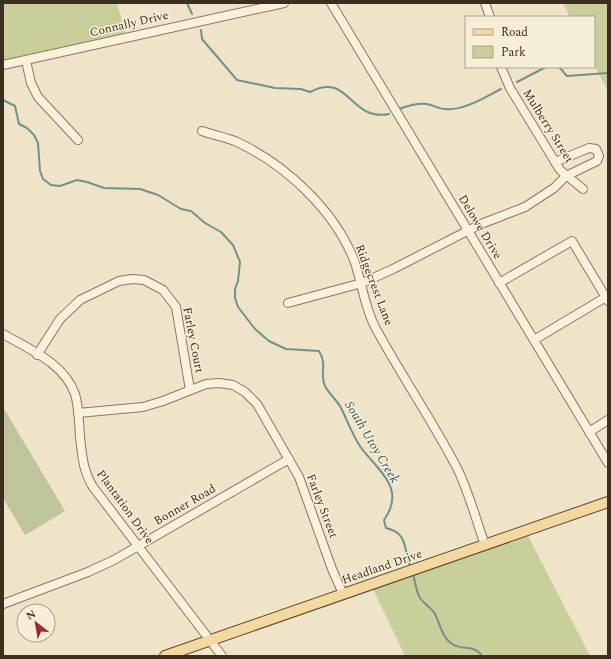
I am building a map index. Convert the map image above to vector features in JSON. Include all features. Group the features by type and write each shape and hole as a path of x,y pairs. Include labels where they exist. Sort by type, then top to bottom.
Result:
{"main road":[{"name":"Headland Drive","path":"165,656 608,502"}],"street":[{"name":"Connally Drive","path":"3,65 284,3"},
{"name":"Delowe Drive","path":"331,3 608,463"},
{"path":"485,3 490,16"},
{"path":"26,61 31,83 38,97 78,140"},
{"name":"Mulberry Street","path":"502,68 510,88 555,162 566,176 583,189"},
{"name":"Ridgecrest Lane","path":"202,131 236,142 285,173 308,193 326,214 342,237 354,259 362,283 368,310 374,325 458,469 485,545"},
{"path":"288,303 362,283 393,269 468,230 525,207 554,188 566,176 597,161 599,152 596,149 589,148 555,162"},
{"path":"499,283 572,240 607,299 534,340"},
{"name":"Farley Court","path":"37,355 60,320 80,300 119,281 132,279 144,280 163,290 176,307 190,390"},
{"name":"Plantation Drive","path":"3,334 56,366 67,378 75,395 83,464 87,477 138,547 222,656"},
{"name":"Farley Court","path":"78,413 143,407 163,401 206,384 218,383 233,386 251,397 272,430"},
{"path":"589,432 608,420"},
{"name":"Farley Street","path":"272,430 306,493 332,568 343,594"},
{"name":"Bonner Road","path":"3,604 88,572 138,547 289,459"}],"green space":[{"path":"3,3 117,3 126,35 3,62"},
{"path":"563,3 608,3 608,92 595,66 595,16 570,16"},
{"path":"3,407 65,511 25,535 3,498"},
{"path":"527,534 590,656 405,656 372,587"}],"waterway":[{"path":"187,3 192,14"},
{"path":"201,30 202,39 237,80 275,88 301,89 310,92 323,87 333,88 342,92 366,111 376,114 389,114"},
{"path":"517,82 544,68"},
{"path":"560,68 567,76 608,73"},
{"path":"399,109 424,104 443,109 460,108 474,103 501,89"},
{"name":"South Utoy Creek","path":"3,100 15,106 19,124 27,128 34,135 38,143 40,171 43,179 51,185 60,186 77,180 104,188 140,189 158,195 181,209 191,211 205,223 221,232 233,245 240,262 238,281 235,289 235,298 238,307 255,329 269,341 286,349 319,351 323,361 323,381 325,386 339,405 362,449 383,473 388,482 392,499 390,509 384,520 386,528 393,530 402,538 411,568"},
{"name":"South Utoy Creek","path":"413,574 420,598 434,612 446,638 452,644 475,650 482,656"}]}
